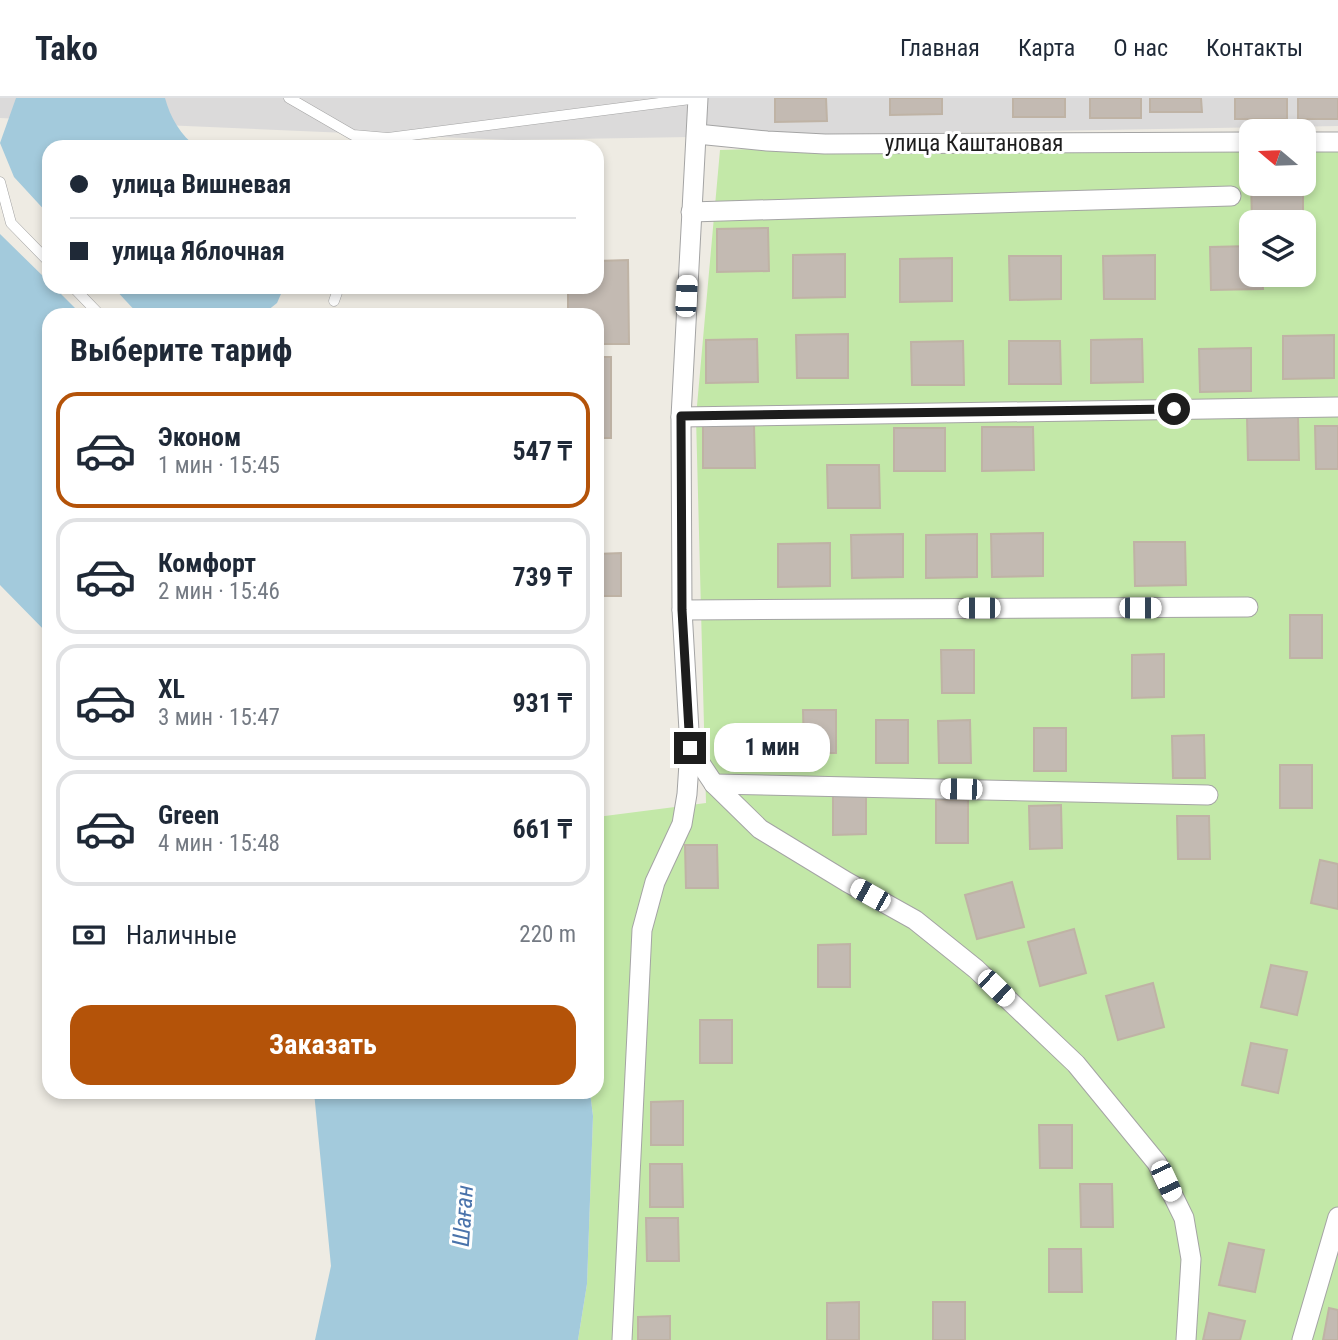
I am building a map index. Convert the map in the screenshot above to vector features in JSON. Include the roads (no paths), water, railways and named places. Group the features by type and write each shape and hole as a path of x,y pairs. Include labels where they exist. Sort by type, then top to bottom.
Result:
{"street":[{"path":"622,1340 642,930 655,882 682,824 690,748 682,610 681,416 698,98"},
{"name":"улица Каштановая","path":"697,134 825,144 1239,142"},
{"path":"1316,142 1338,142"},
{"path":"691,212 1231,196"},
{"path":"681,416 1338,407"},
{"path":"682,610 1248,607"},
{"path":"690,748 714,784 760,829 915,920 976,969 1076,1065 1157,1163 1184,1218 1191,1259 1186,1340"},
{"path":"714,784 1208,795"},
{"path":"1303,1340 1338,1217"}],"lane":[{"path":"289,98 353,135 375,140"},
{"path":"409,140 698,98"},
{"path":"0,182 11,223 42,255"},
{"path":"80,294 93,308"},
{"path":"334,302 337,294"}],"water":[{"path":"16,98 165,98 177,126 189,140 42,140 42,207 14,177 0,143"},
{"path":"0,234 42,275 42,294 61,294 75,308 42,308 42,628 0,585"},
{"path":"120,294 281,294 277,303 271,308 132,308"},
{"name":"Шаған","path":"315,1099 591,1099 593,1116 587,1284 578,1340 315,1340 331,1266"}]}
